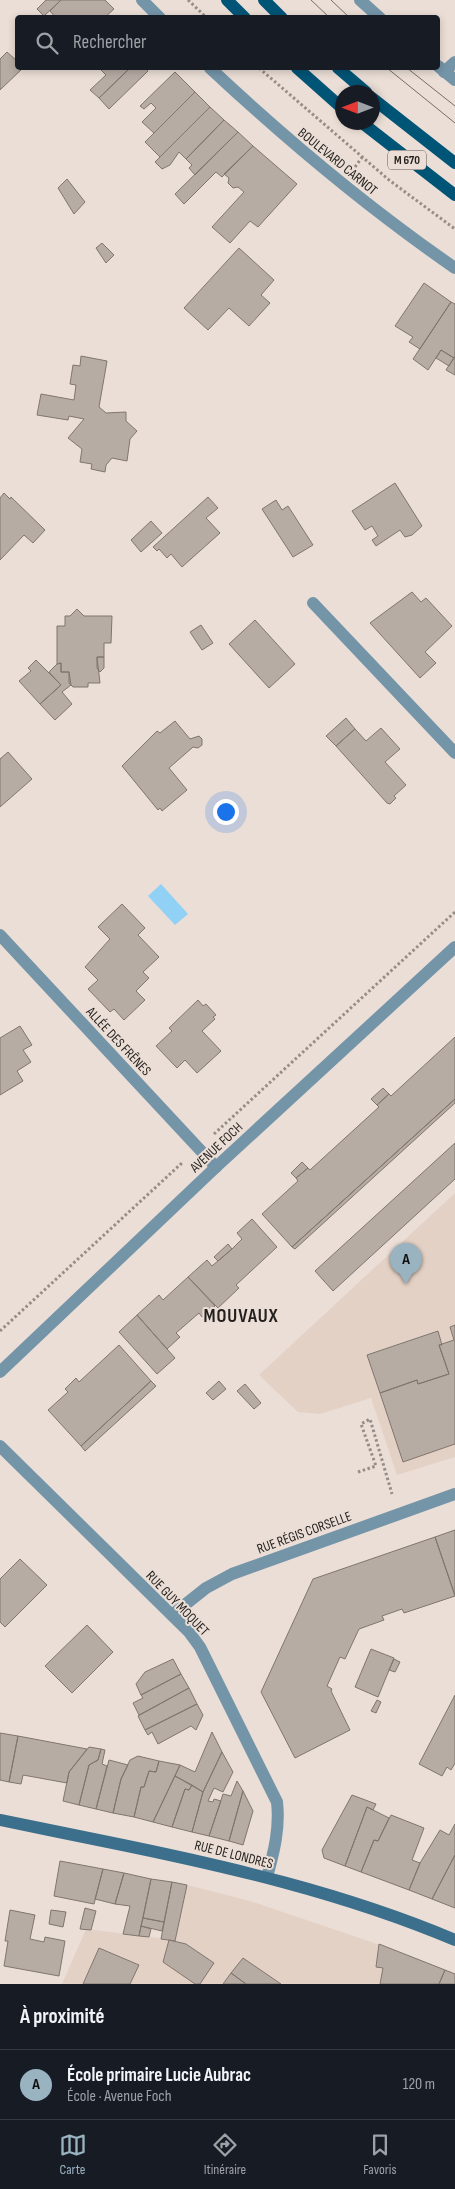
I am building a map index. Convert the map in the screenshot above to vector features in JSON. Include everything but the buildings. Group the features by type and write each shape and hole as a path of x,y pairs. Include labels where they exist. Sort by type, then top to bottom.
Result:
{"main road":[{"path":"227,0 242,15"},
{"path":"264,0 279,15"},
{"path":"299,70 335,102"},
{"path":"340,70 358,85"},
{"name":"M 670","path":"380,104 455,163"},
{"name":"M 670","path":"371,130 455,195"},
{"name":"RUE DE LONDRES","path":"0,1820 220,1865 268,1877 422,1926 455,1940"}],"street":[{"path":"142,0 157,15"},
{"path":"360,0 377,15"},
{"path":"446,73 455,62"},
{"name":"BOULEVARD CARNOT","path":"212,70 266,120 343,184 455,268"},
{"path":"313,603 455,753"},
{"name":"ALLÉE DES FRÊNES","path":"0,936 216,1167"},
{"name":"AVENUE FOCH","path":"0,1372 216,1167 455,947"},
{"name":"RUE GUY MOQUET","path":"0,1446 172,1615 200,1647 272,1787 277,1802 276,1845 268,1877"},
{"name":"RUE RÉGIS CORSELLE","path":"172,1615 206,1588 232,1574 455,1494"}],"path":[{"path":"188,0 204,15"},
{"path":"261,70 362,157 455,229"},
{"path":"343,184 378,136"},
{"path":"0,1331 455,912"},
{"path":"358,1472 376,1466 361,1424 370,1419 398,1514"}],"shaded area":[{"path":"455,1193 455,1457 397,1475 371,1398 320,1414 298,1412 259,1375"},
{"path":"187,1885 250,1901 380,1945 455,1974 455,1984 62,1984 86,1929 175,1940"}],"water":[{"path":"161,884 188,914 175,925 148,896"}],"tram line":[{"path":"311,0 327,15"},
{"path":"331,0 347,15"},
{"path":"389,70 455,123"},
{"path":"410,70 455,106"}],"place":[{"name":"École primaire Lucie Aubrac","path":"406,1284"}],"district":[{"name":"MOUVAUX","path":"241,1315"}]}
